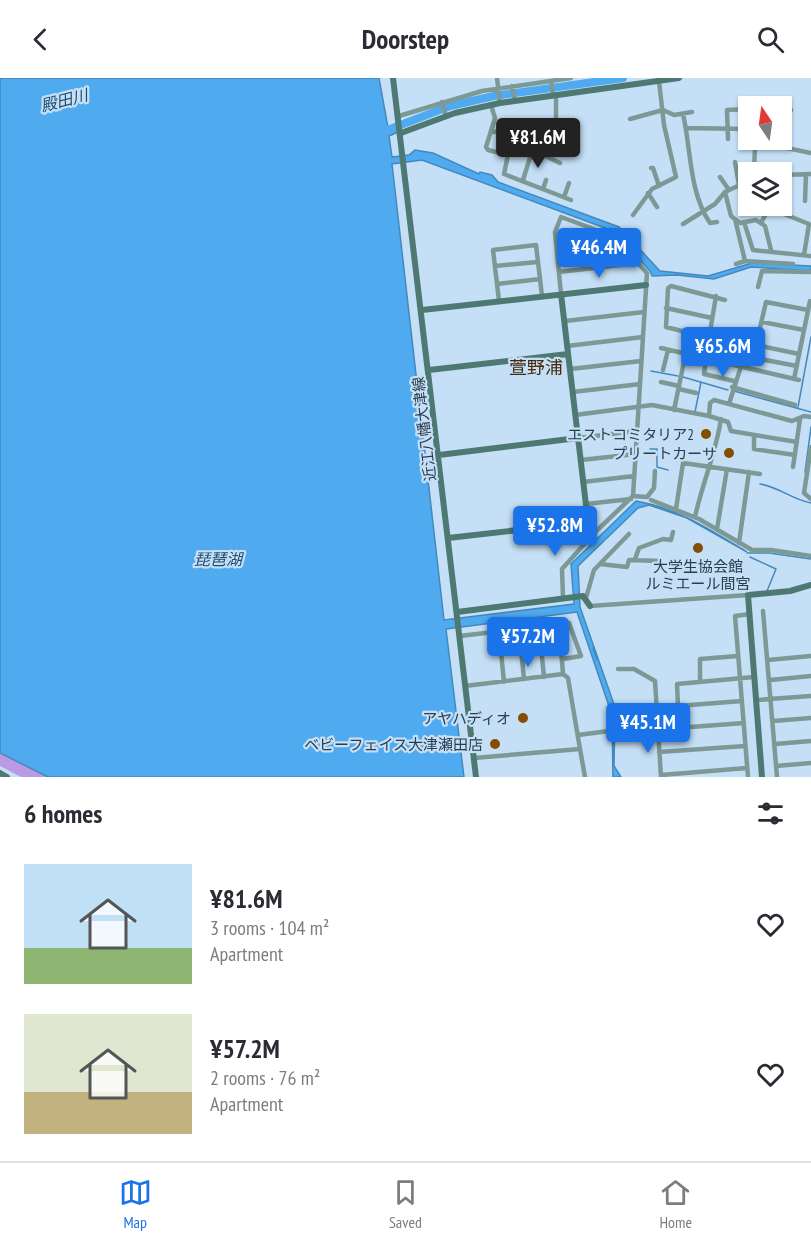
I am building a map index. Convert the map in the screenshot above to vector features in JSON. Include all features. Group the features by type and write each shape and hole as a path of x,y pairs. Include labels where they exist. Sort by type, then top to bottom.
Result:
{"street":[{"name":"近江八幡大津線","path":"393,78 476,777"},
{"path":"497,78 499,101"},
{"path":"523,78 524,85"},
{"path":"399,118 442,102 497,89 571,78"},
{"path":"401,132 445,115 491,105 499,101 628,82 679,78"},
{"path":"633,215 648,193 676,177 668,148 659,81"},
{"path":"551,82 556,119 544,131 538,128 525,144 532,151 560,163"},
{"path":"512,88 515,100"},
{"path":"442,102 445,115"},
{"path":"491,105 495,118 486,147 488,150 508,155"},
{"path":"728,139 727,110 738,109"},
{"path":"630,119 663,110 674,115 692,112"},
{"path":"682,114 686,128 686,144 704,211 708,222 717,222"},
{"path":"686,128 738,130"},
{"path":"491,132 513,131 504,174 571,200"},
{"path":"792,149 811,153"},
{"path":"523,180 532,151"},
{"path":"735,162 738,179"},
{"path":"651,168 653,168 659,186"},
{"path":"792,175 809,174 805,201"},
{"path":"720,177 727,191 731,216 744,222 756,220 761,222 765,226 771,250"},
{"path":"543,189 546,180"},
{"path":"564,197 569,183"},
{"path":"683,224 715,204 727,191 738,186"},
{"path":"648,193 657,207"},
{"path":"761,222 763,216"},
{"path":"789,216 809,224 804,255"},
{"path":"563,598 561,573 563,565 633,497 646,273 613,237 561,217 555,232 556,250 590,537"},
{"path":"735,219 745,261"},
{"path":"744,222 751,248 811,256"},
{"path":"556,250 619,243"},
{"path":"499,301 493,250 536,245 542,297"},
{"path":"736,264 745,261 793,264"},
{"path":"495,266 538,262"},
{"path":"559,272 637,263"},
{"path":"758,287 762,271 811,272"},
{"path":"497,284 540,279"},
{"path":"422,310 646,285"},
{"path":"717,340 666,327 668,288 671,286 725,300"},
{"path":"709,338 716,296"},
{"path":"660,348 797,380 797,366 810,301"},
{"path":"799,354 756,345 766,302 808,310"},
{"path":"666,308 712,318"},
{"path":"565,321 644,312"},
{"path":"762,322 804,330"},
{"path":"674,410 690,333"},
{"path":"567,346 643,337"},
{"path":"663,370 668,350"},
{"path":"429,370 568,354"},
{"path":"706,358 704,374 734,381"},
{"path":"729,404 732,387 743,358 797,366"},
{"path":"570,369 641,361"},
{"path":"662,382 696,393"},
{"path":"573,392 640,384"},
{"path":"732,387 795,405"},
{"path":"708,416 712,400 792,421 811,417"},
{"path":"576,415 653,405 721,419 728,422 730,431 797,442"},
{"path":"695,517 718,441 721,419"},
{"path":"793,467 800,419"},
{"path":"439,454 637,431"},
{"path":"754,435 754,448 795,455"},
{"path":"811,447 805,496 811,499"},
{"path":"581,460 636,454"},
{"path":"676,509 683,463 760,474"},
{"path":"717,530 727,469"},
{"path":"586,504 647,497 654,488 655,471"},
{"path":"739,543 749,472"},
{"path":"583,482 634,476"},
{"path":"651,500 695,517 752,550 771,550 811,556"},
{"path":"448,538 588,522"},
{"path":"635,559 639,548 663,539 671,540 673,532"},
{"path":"583,597 594,570 629,534"},
{"path":"600,564 627,567 629,560 660,561"},
{"path":"583,597 590,606 748,595 790,591 811,585"},
{"path":"748,595 762,777"},
{"path":"457,614 583,597"},
{"path":"763,610 777,777"},
{"path":"748,777 735,616 750,614"},
{"path":"460,633 499,632 569,623 581,654 579,658 562,659"},
{"path":"559,624 563,674 568,678 585,777"},
{"path":"539,627 544,677"},
{"path":"519,629 524,679"},
{"path":"499,632 504,682"},
{"path":"700,682 700,659 738,656"},
{"path":"768,660 811,656"},
{"path":"623,676 621,669 634,669 653,678 661,776 747,768"},
{"path":"465,686 563,674"},
{"path":"770,680 811,676"},
{"path":"679,728 677,684 754,677"},
{"path":"756,700 811,696"},
{"path":"677,706 742,701"},
{"path":"773,721 811,718"},
{"path":"624,732 744,723"},
{"path":"578,735 609,730"},
{"path":"775,744 811,741"},
{"path":"659,752 745,746"},
{"path":"474,758 580,749"},
{"path":"776,766 811,763"},
{"path":"0,773 7,777"}],"shaded area":[{"path":"0,753 48,777 21,777 0,766"}],"water":[{"name":"琵琶湖","path":"0,78 379,78 388,128 395,125 396,133 389,136 392,157 409,155 415,150 433,153 479,174 480,172 492,175 498,182 619,227 660,271 708,276 752,263 811,266 811,271 751,267 714,279 677,275 652,276 613,231 422,160 392,164 444,620 574,604 571,564 636,501 666,509 687,518 649,505 638,508 578,566 580,607 615,707 614,766 621,777 613,777 612,715 577,612 446,629 464,777 48,777 0,753"},
{"name":"琵琶湖","path":"687,518 708,528 747,552"}],"waterway":[{"path":"385,131 450,106 494,96 623,78"},
{"path":"798,407 811,337"},
{"path":"651,371 678,376"},
{"path":"683,377 728,390"},
{"path":"695,412 701,382"},
{"path":"734,391 811,412"},
{"path":"805,472 811,427"},
{"path":"650,449 657,449 657,467 668,470"},
{"path":"760,484 811,503"},
{"path":"747,553 769,553 811,559"},
{"path":"750,557 776,569 767,591"},
{"path":"593,648 597,660"}],"place":[{"name":"エストコミタリア2","path":"706,434"},
{"name":"プリートカーサ","path":"729,453"},
{"name":"大学生協会館 ルミエール間宮","path":"698,548"},
{"name":"アヤハディオ","path":"523,718"},
{"name":"ベビーフェイス大津瀬田店","path":"495,744"}],"district":[{"name":"萱野浦","path":"536,367"}],"water label":[{"name":"殿田川","path":"64,100"}]}
